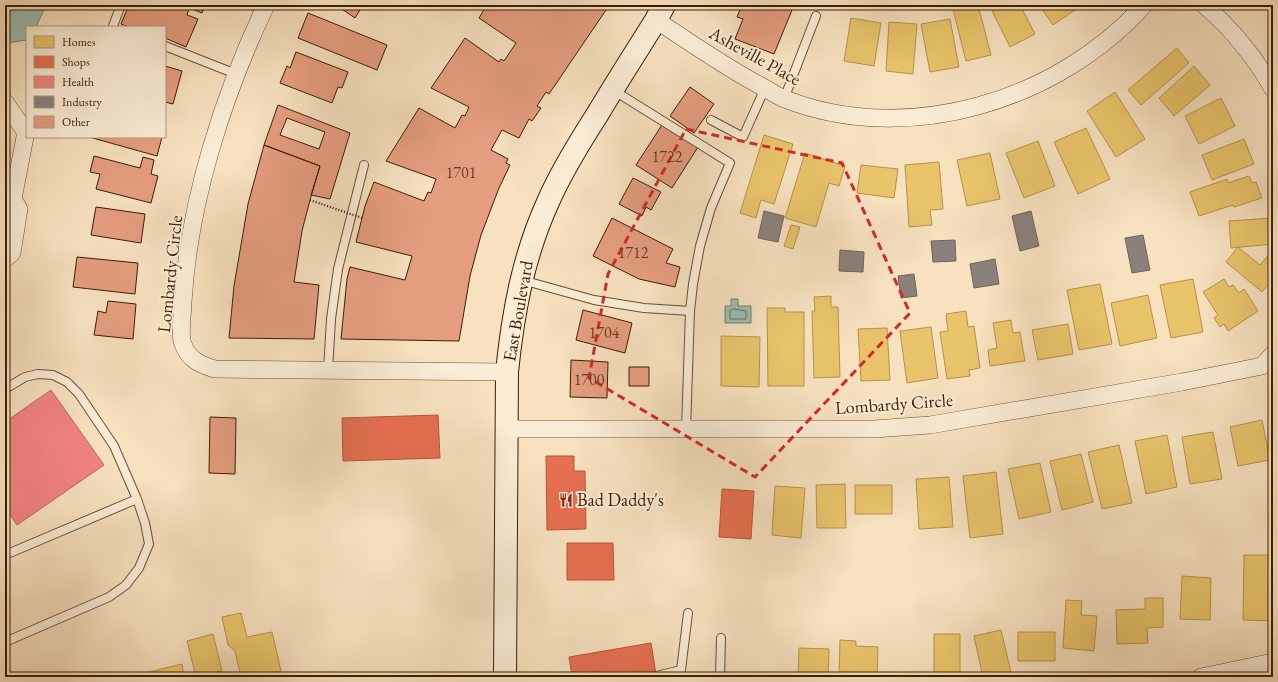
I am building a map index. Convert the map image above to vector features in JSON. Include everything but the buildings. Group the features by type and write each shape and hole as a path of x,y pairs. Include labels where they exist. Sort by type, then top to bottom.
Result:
{"street":[{"name":"Lombardy Circle","path":"266,5 236,74 213,142 191,237 184,295 181,337 182,344 190,356 201,365 215,369 507,372"},
{"name":"Asheville Place","path":"660,13 742,76 784,99 822,111 875,118 919,116 961,110 1001,100 1058,73 1088,54 1124,26 1144,5"},
{"path":"1204,5 1240,40 1273,89"},
{"name":"East Boulevard","path":"506,677 507,372 511,331 521,279 528,254 547,204 559,179 579,143 660,13"},
{"path":"5,102 24,131 24,137 9,203 19,208 12,252 5,259"},
{"name":"Lombardy Circle","path":"507,429 874,429 930,425 1268,366 1273,354"},
{"path":"1201,677 1218,675 1273,662"}],"lane":[{"path":"112,26 121,5"},
{"path":"784,99 816,16"},
{"path":"166,46 236,74"},
{"path":"711,120 743,137 765,88"},
{"path":"613,90 730,163 710,208 693,284 690,311 686,429"},
{"path":"328,370 331,319 338,269 364,165"},
{"path":"521,279 594,300 644,308 690,311"},
{"path":"5,389 25,377 38,374 53,375 67,382 80,394 111,441 137,499 145,523 149,544 140,568 126,585 109,597 5,642"},
{"path":"5,556 137,499"},
{"path":"652,677 681,670 688,613"},
{"path":"720,677 721,638"}],"path":[{"path":"310,200 362,218"}],"highlighted area":[{"path":"686,129 842,163 910,313 755,477 589,378 608,274"}],"water":[{"path":"5,5 46,5 36,26 26,26 26,40 5,43"},
{"path":"731,299 738,299 738,306 751,306 751,323 725,323 725,306 731,306"}],"place":[{"name":"Bad Daddy's","path":"566,500"}]}
